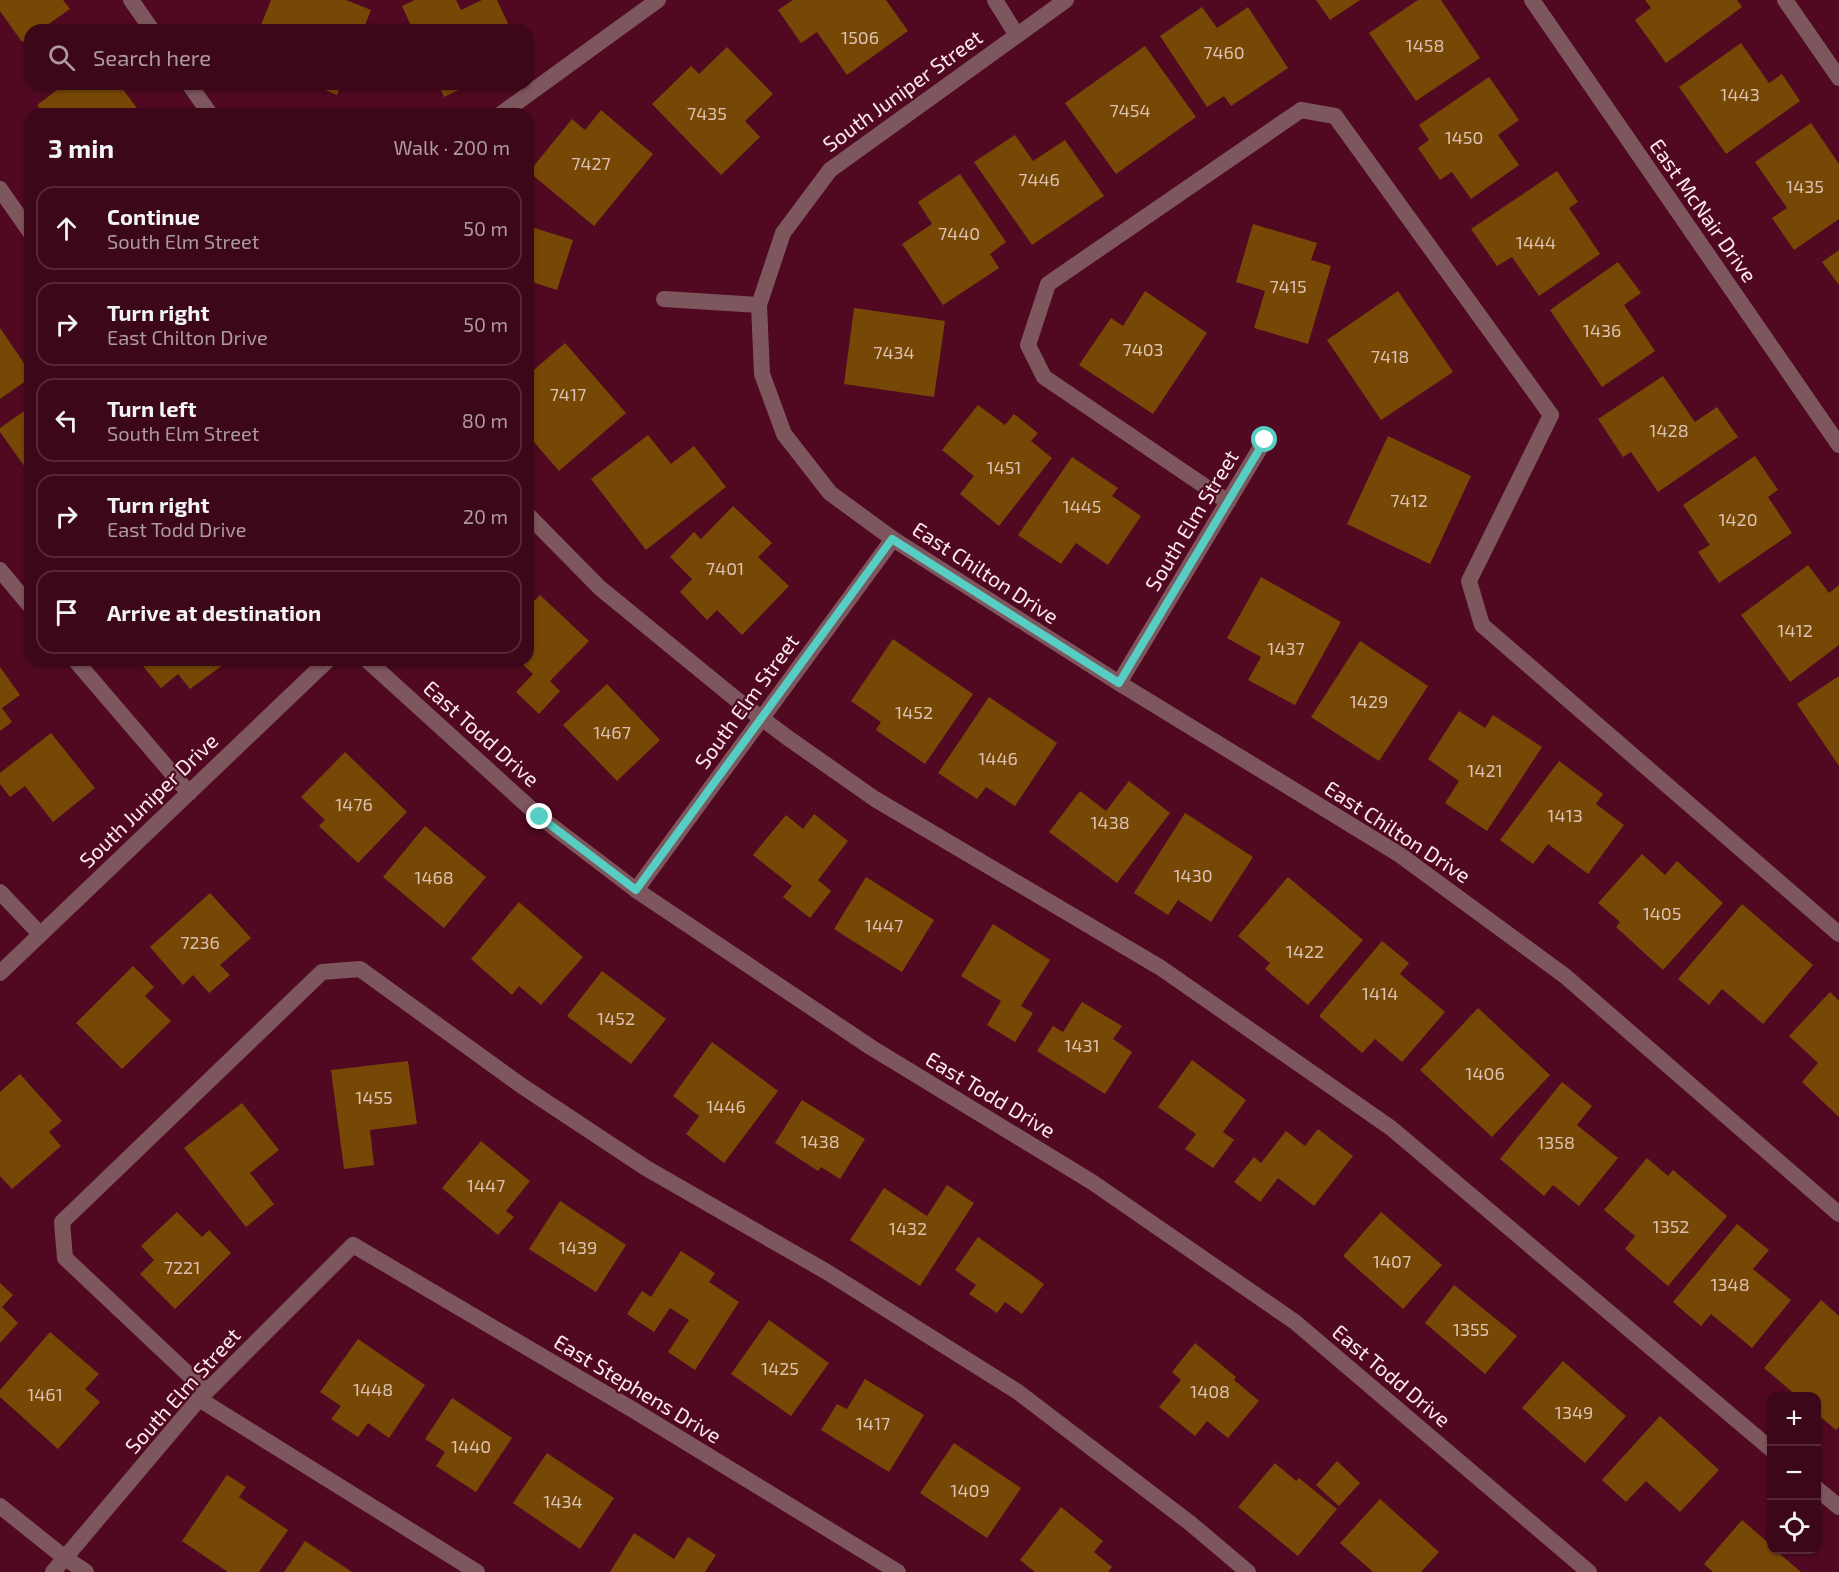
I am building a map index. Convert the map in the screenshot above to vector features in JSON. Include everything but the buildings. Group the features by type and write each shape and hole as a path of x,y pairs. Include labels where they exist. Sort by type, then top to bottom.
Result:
{"street":[{"path":"131,0 148,24"},
{"path":"509,108 658,0"},
{"path":"994,0 1016,34"},
{"name":"South Juniper Street","path":"892,539 830,493 784,434 762,374 759,305 783,232 830,170 1066,0"},
{"name":"East McNair Drive","path":"1532,0 1839,445"},
{"path":"1785,0 1839,78"},
{"path":"193,90 206,108"},
{"path":"1228,502 1044,377 1028,345 1048,284 1301,110 1335,116 1551,415 1469,581 1482,625 1839,934"},
{"path":"0,189 24,223"},
{"path":"664,299 759,305"},
{"name":"South Elm Street","path":"1119,683 1265,440"},
{"path":"534,521 600,588 762,719 875,799 1161,968 1390,1128 1767,1446"},
{"name":"East Chilton Drive","path":"892,539 1119,683 1400,855 1565,976 1839,1214"},
{"name":"South Elm Street","path":"636,890 892,539"},
{"path":"0,570 24,599"},
{"path":"80,666 189,793"},
{"name":"South Juniper Drive","path":"0,973 322,666"},
{"name":"East Todd Drive","path":"374,666 540,817 636,890 872,1048 1092,1182 1295,1322 1589,1572"},
{"path":"0,892 40,934"},
{"path":"477,1572 202,1395 65,1258 62,1222 322,972 360,969 522,1086 646,1168 827,1272 1018,1392 1190,1523 1248,1572"},
{"name":"South Elm Street","path":"53,1572 202,1395 353,1245"},
{"name":"East Stephens Drive","path":"353,1245 635,1411 898,1572"},
{"path":"1821,1492 1839,1507"},
{"path":"0,1506 86,1572"}],"route":[{"path":"540,817 636,890 892,539 1119,683 1265,440"}]}
